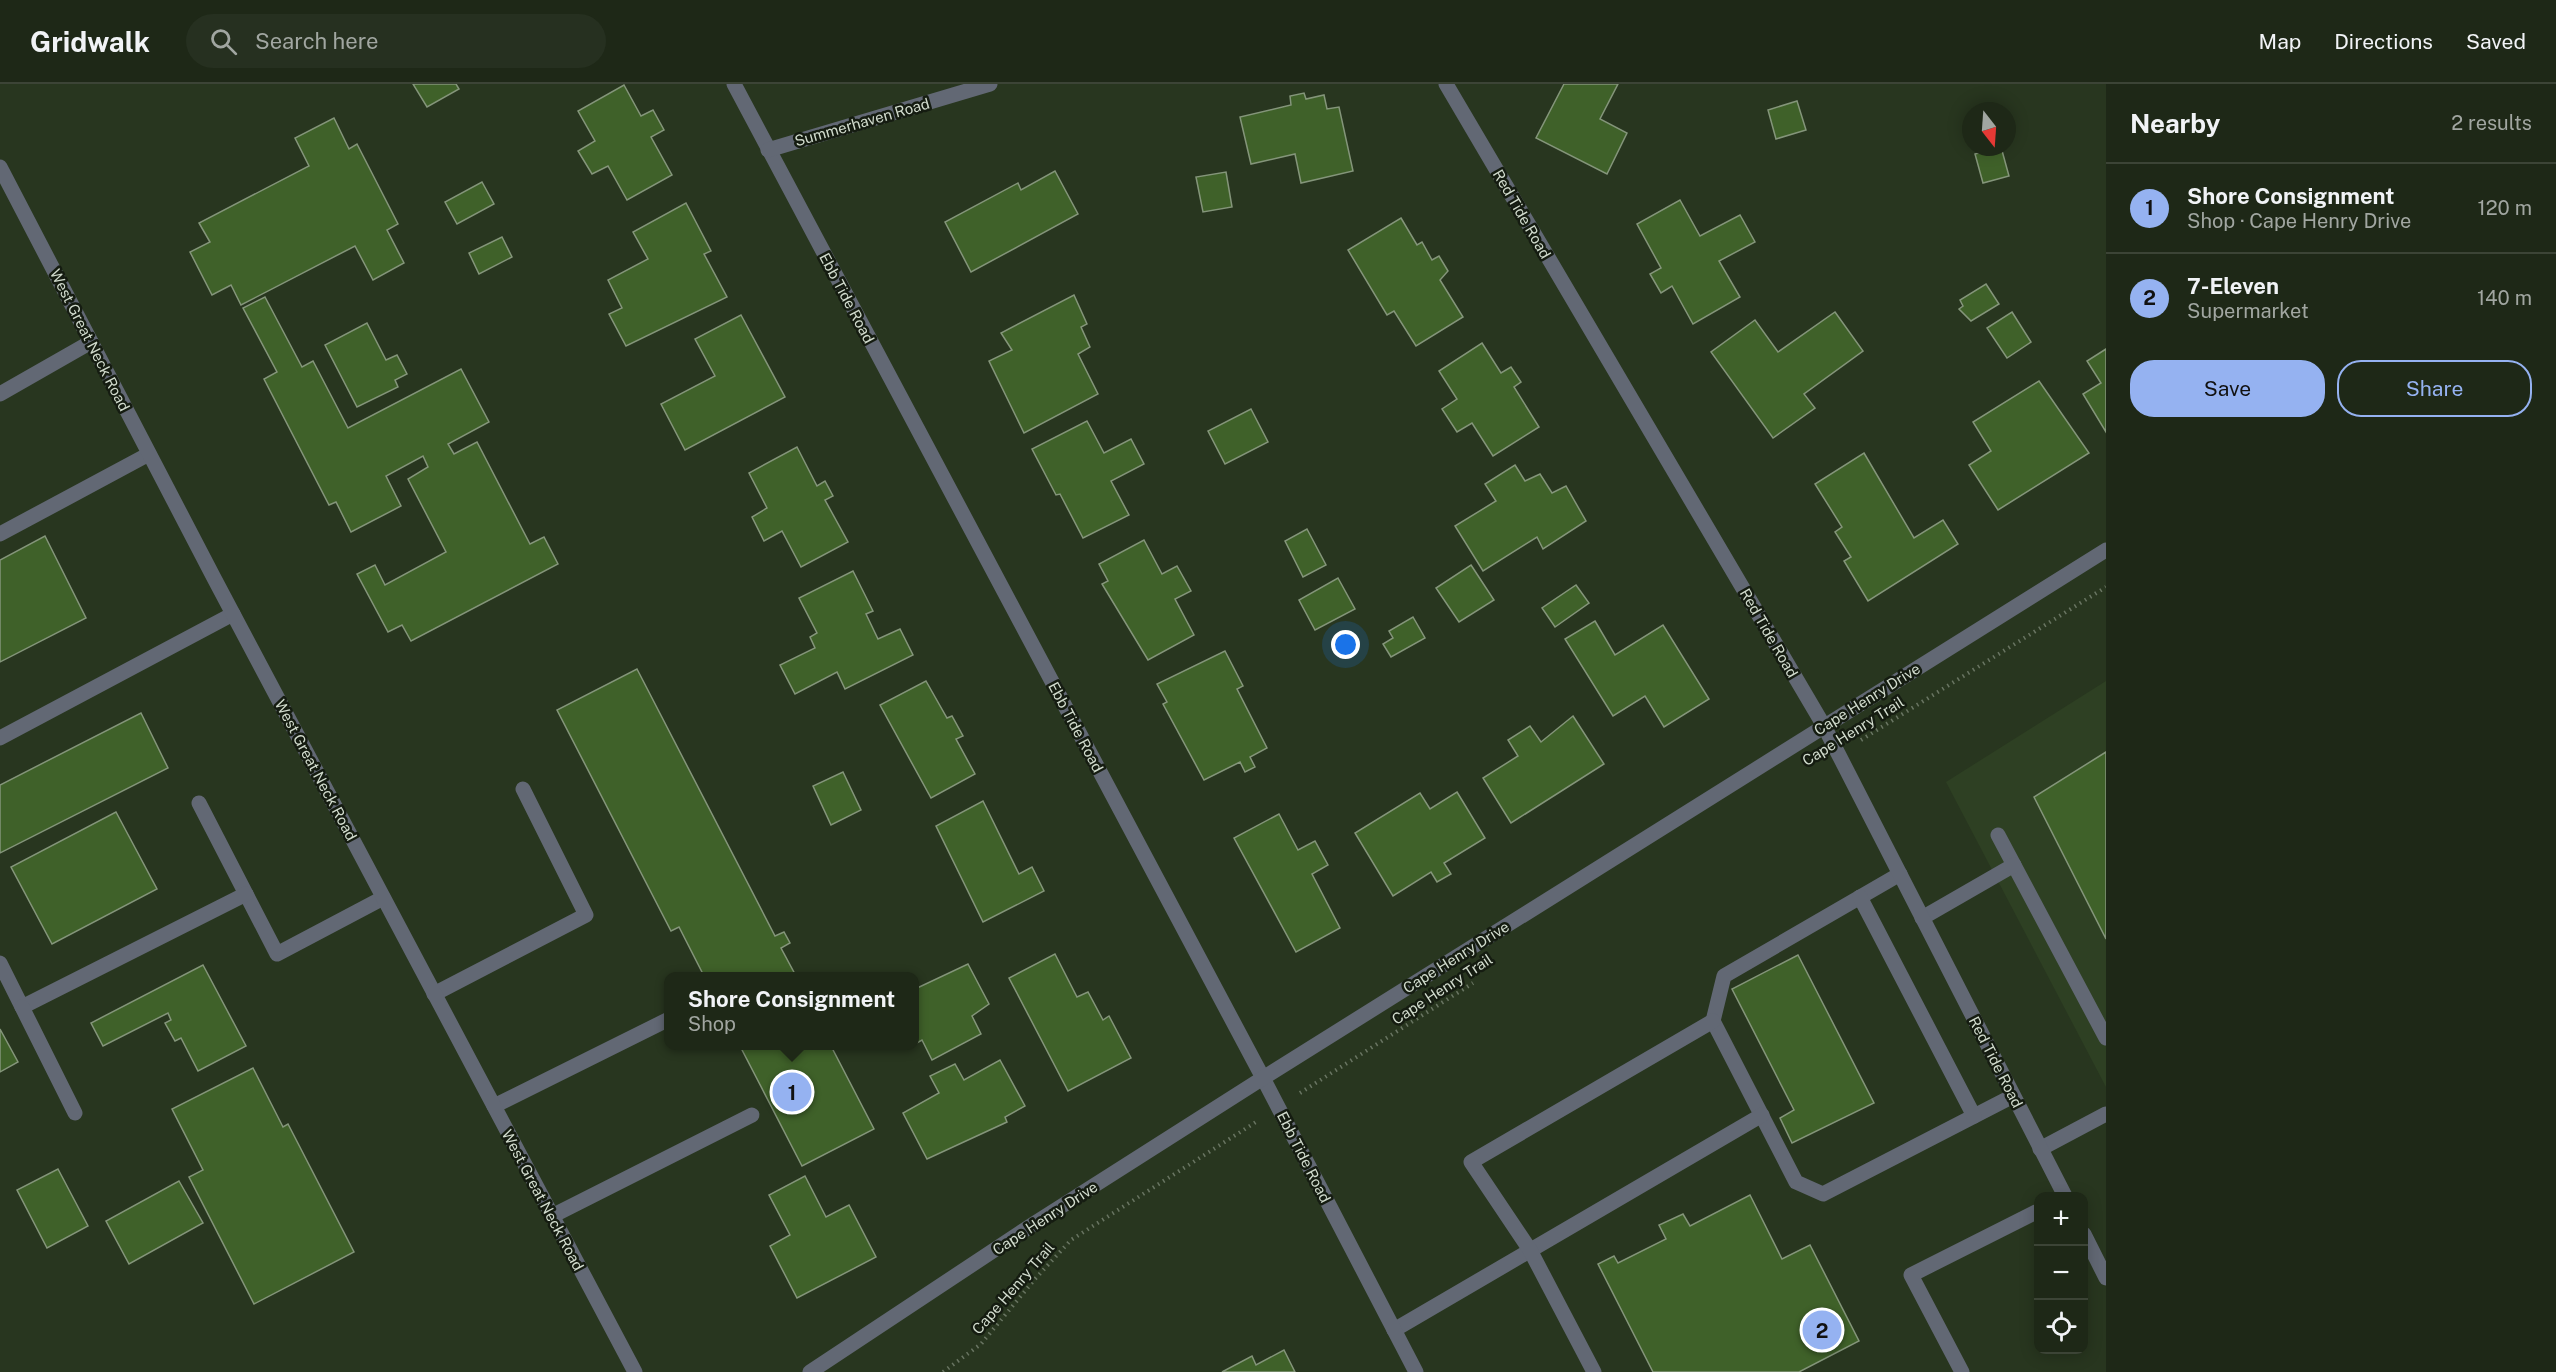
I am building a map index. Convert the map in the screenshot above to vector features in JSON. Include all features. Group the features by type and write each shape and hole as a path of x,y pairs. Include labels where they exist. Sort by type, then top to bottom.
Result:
{"street":[{"name":"Ebb Tide Road","path":"734,84 1263,1078 1416,1372"},
{"name":"Summerhaven Road","path":"768,150 990,84"},
{"name":"Red Tide Road","path":"1446,84 1824,726 2062,1192"},
{"name":"West Great Neck Road","path":"0,166 233,614 635,1372"},
{"path":"0,393 91,342"},
{"path":"0,534 149,454"},
{"name":"Cape Henry Drive","path":"810,1372 1032,1225 1263,1078 2106,549"},
{"path":"0,738 233,614"},
{"path":"434,994 586,915 523,789"},
{"path":"199,803 277,954 383,898"},
{"path":"1998,836 2106,1038"},
{"path":"1922,918 2014,865"},
{"path":"1900,874 1724,976 1713,1021 1796,1182 1823,1194 2013,1096"},
{"path":"22,1007 246,894"},
{"path":"1860,897 1974,1116"},
{"path":"0,963 75,1113"},
{"path":"494,1106 664,1021"},
{"path":"1594,1372 1530,1250 1470,1162 1713,1021"},
{"path":"2040,1149 2106,1114"},
{"path":"552,1216 752,1115"},
{"path":"1394,1330 1762,1115"},
{"path":"1956,1370 1911,1275 2034,1213"},
{"path":"2088,1242 2106,1278"}],"path":[{"name":"Cape Henry Trail","path":"1839,754 2106,587"},
{"name":"Cape Henry Trail","path":"943,1372 981,1344 1071,1240 1479,979"}],"shaded area":[{"path":"2106,681 2106,1087 1946,782"}],"building":[{"path":"413,84 456,84 459,89 427,107"},
{"path":"1564,84 1618,84 1600,119 1627,133 1607,174 1536,138"},
{"path":"624,85 641,116 653,110 664,130 651,137 672,175 627,200 608,166 592,174 578,151 595,141 578,111"},
{"path":"1304,93 1306,99 1324,95 1327,109 1339,107 1353,171 1301,183 1295,154 1251,164 1240,117 1291,105 1290,96"},
{"path":"1797,101 1806,130 1776,139 1768,110"},
{"path":"334,118 349,149 357,144 398,224 387,230 404,263 373,280 355,246 241,305 231,285 212,295 190,252 210,242 199,223 309,166 295,138"},
{"path":"1976,156 2003,156 2009,176 1983,183"},
{"path":"1055,171 1078,214 971,272 945,222 1018,183 1021,190"},
{"path":"1226,172 1232,207 1203,212 1196,177"},
{"path":"482,182 494,204 457,224 445,202"},
{"path":"1680,200 1700,236 1740,215 1755,242 1719,261 1740,297 1693,324 1672,286 1661,293 1650,274 1661,268 1637,224"},
{"path":"686,203 711,251 704,254 727,297 626,346 609,314 622,308 608,280 648,259 633,232"},
{"path":"1401,218 1417,245 1422,242 1432,260 1439,256 1448,271 1440,280 1463,317 1416,346 1394,311 1387,315 1348,250"},
{"path":"502,237 512,257 479,274 469,253"},
{"path":"1986,284 1999,304 1971,321 1959,309 1963,306 1960,300"},
{"path":"1074,295 1087,324 1081,327 1090,347 1078,354 1098,394 1024,433 989,361 1012,350 1001,333"},
{"path":"265,297 302,367 313,361 348,428 461,369 489,422 448,444 454,454 477,442 530,544 544,537 558,564 411,641 402,625 388,632 357,574 375,565 385,585 446,552 408,479 428,467 423,456 386,476 401,506 351,532 336,502 329,505 264,379 277,372 243,308"},
{"path":"1835,312 1863,351 1804,394 1815,408 1773,438 1711,352 1755,320 1778,352"},
{"path":"2012,312 2031,342 2007,358 1987,328"},
{"path":"741,315 785,397 685,450 661,404 715,376 695,339"},
{"path":"367,323 386,360 397,355 407,374 395,380 398,387 357,407 325,345"},
{"path":"1482,343 1501,373 1511,367 1521,382 1514,387 1539,427 1493,456 1472,423 1457,432 1442,409 1457,399 1439,371"},
{"path":"2106,349 2106,432 2083,394 2101,383 2087,361"},
{"path":"2039,381 2089,453 1998,510 1969,465 1991,451 1973,422"},
{"path":"1251,409 1268,442 1225,464 1208,431"},
{"path":"1087,421 1104,453 1131,439 1144,464 1111,481 1129,515 1083,538 1060,494 1056,495 1032,449"},
{"path":"797,447 817,486 825,481 833,496 825,500 848,542 801,567 782,531 764,541 752,517 767,508 749,473"},
{"path":"1864,453 1914,538 1943,520 1958,544 1868,601 1844,561 1851,557 1835,532 1842,527 1815,484"},
{"path":"1515,465 1525,481 1540,474 1552,493 1566,486 1586,521 1543,549 1537,537 1483,571 1455,526 1496,501 1485,484"},
{"path":"1307,529 1326,565 1303,577 1285,541"},
{"path":"45,536 86,618 0,662 0,560"},
{"path":"1144,540 1162,574 1177,566 1191,591 1175,599 1194,635 1148,660 1102,584 1108,581 1099,564"},
{"path":"1471,565 1494,600 1459,622 1436,588"},
{"path":"853,571 873,611 866,614 878,639 900,629 913,655 845,689 837,672 795,694 780,665 815,648 810,637 817,633 799,598"},
{"path":"1338,578 1355,609 1315,630 1299,600"},
{"path":"1576,585 1589,603 1555,627 1542,608"},
{"path":"1413,617 1425,638 1391,657 1383,644 1393,638 1389,631"},
{"path":"1595,621 1615,655 1663,625 1709,699 1664,727 1645,696 1613,716 1565,639"},
{"path":"1225,651 1243,686 1237,689 1267,748 1250,757 1255,767 1245,772 1240,762 1204,780 1163,704 1167,702 1157,684"},
{"path":"637,669 775,936 784,932 790,943 781,948 794,972 702,972 679,927 671,931 557,710"},
{"path":"926,681 947,718 952,716 963,736 956,739 975,774 931,798 880,705"},
{"path":"141,713 168,768 0,853 0,785"},
{"path":"1573,716 1604,764 1511,823 1483,778 1518,756 1508,740 1530,726 1541,742"},
{"path":"2106,752 2106,939 2034,797"},
{"path":"843,772 861,810 831,825 813,786"},
{"path":"1457,792 1485,838 1444,863 1451,874 1437,882 1431,872 1393,896 1355,833 1420,793 1430,809"},
{"path":"983,801 1019,874 1032,867 1044,891 983,922 936,826"},
{"path":"116,812 157,889 52,944 11,867"},
{"path":"1279,814 1298,850 1315,841 1328,865 1312,874 1340,928 1296,952 1234,838"},
{"path":"1055,954 1077,997 1088,992 1103,1020 1109,1016 1131,1058 1068,1091 1009,978"},
{"path":"1798,955 1874,1103 1792,1143 1780,1118 1794,1110 1732,989"},
{"path":"968,964 989,1004 972,1016 981,1034 932,1060 922,1040 919,1042 919,987"},
{"path":"203,965 246,1046 198,1071 181,1038 175,1041 165,1023 171,1020 168,1013 103,1046 91,1023"},
{"path":"0,1029 18,1062 0,1072"},
{"path":"742,1050 833,1050 874,1129 802,1166"},
{"path":"1000,1060 1025,1106 1005,1117 1007,1122 927,1159 903,1113 939,1093 930,1076 955,1064 964,1080"},
{"path":"253,1068 283,1127 288,1124 354,1252 254,1304 189,1177 203,1170 172,1109"},
{"path":"58,1169 88,1226 47,1248 17,1190"},
{"path":"805,1176 826,1217 849,1205 876,1257 797,1298 770,1246 790,1235 769,1195"},
{"path":"179,1181 203,1223 129,1264 106,1221"},
{"path":"1750,1195 1782,1259 1810,1245 1859,1341 1799,1372 1653,1372 1598,1264 1614,1256 1618,1263 1666,1239 1659,1225 1683,1214 1690,1226"},
{"path":"1284,1350 1295,1372 1222,1372 1252,1356 1256,1365"}],"place":[{"name":"Shore Consignment","path":"792,1092"},
{"name":"7-Eleven","path":"1822,1330"}]}
